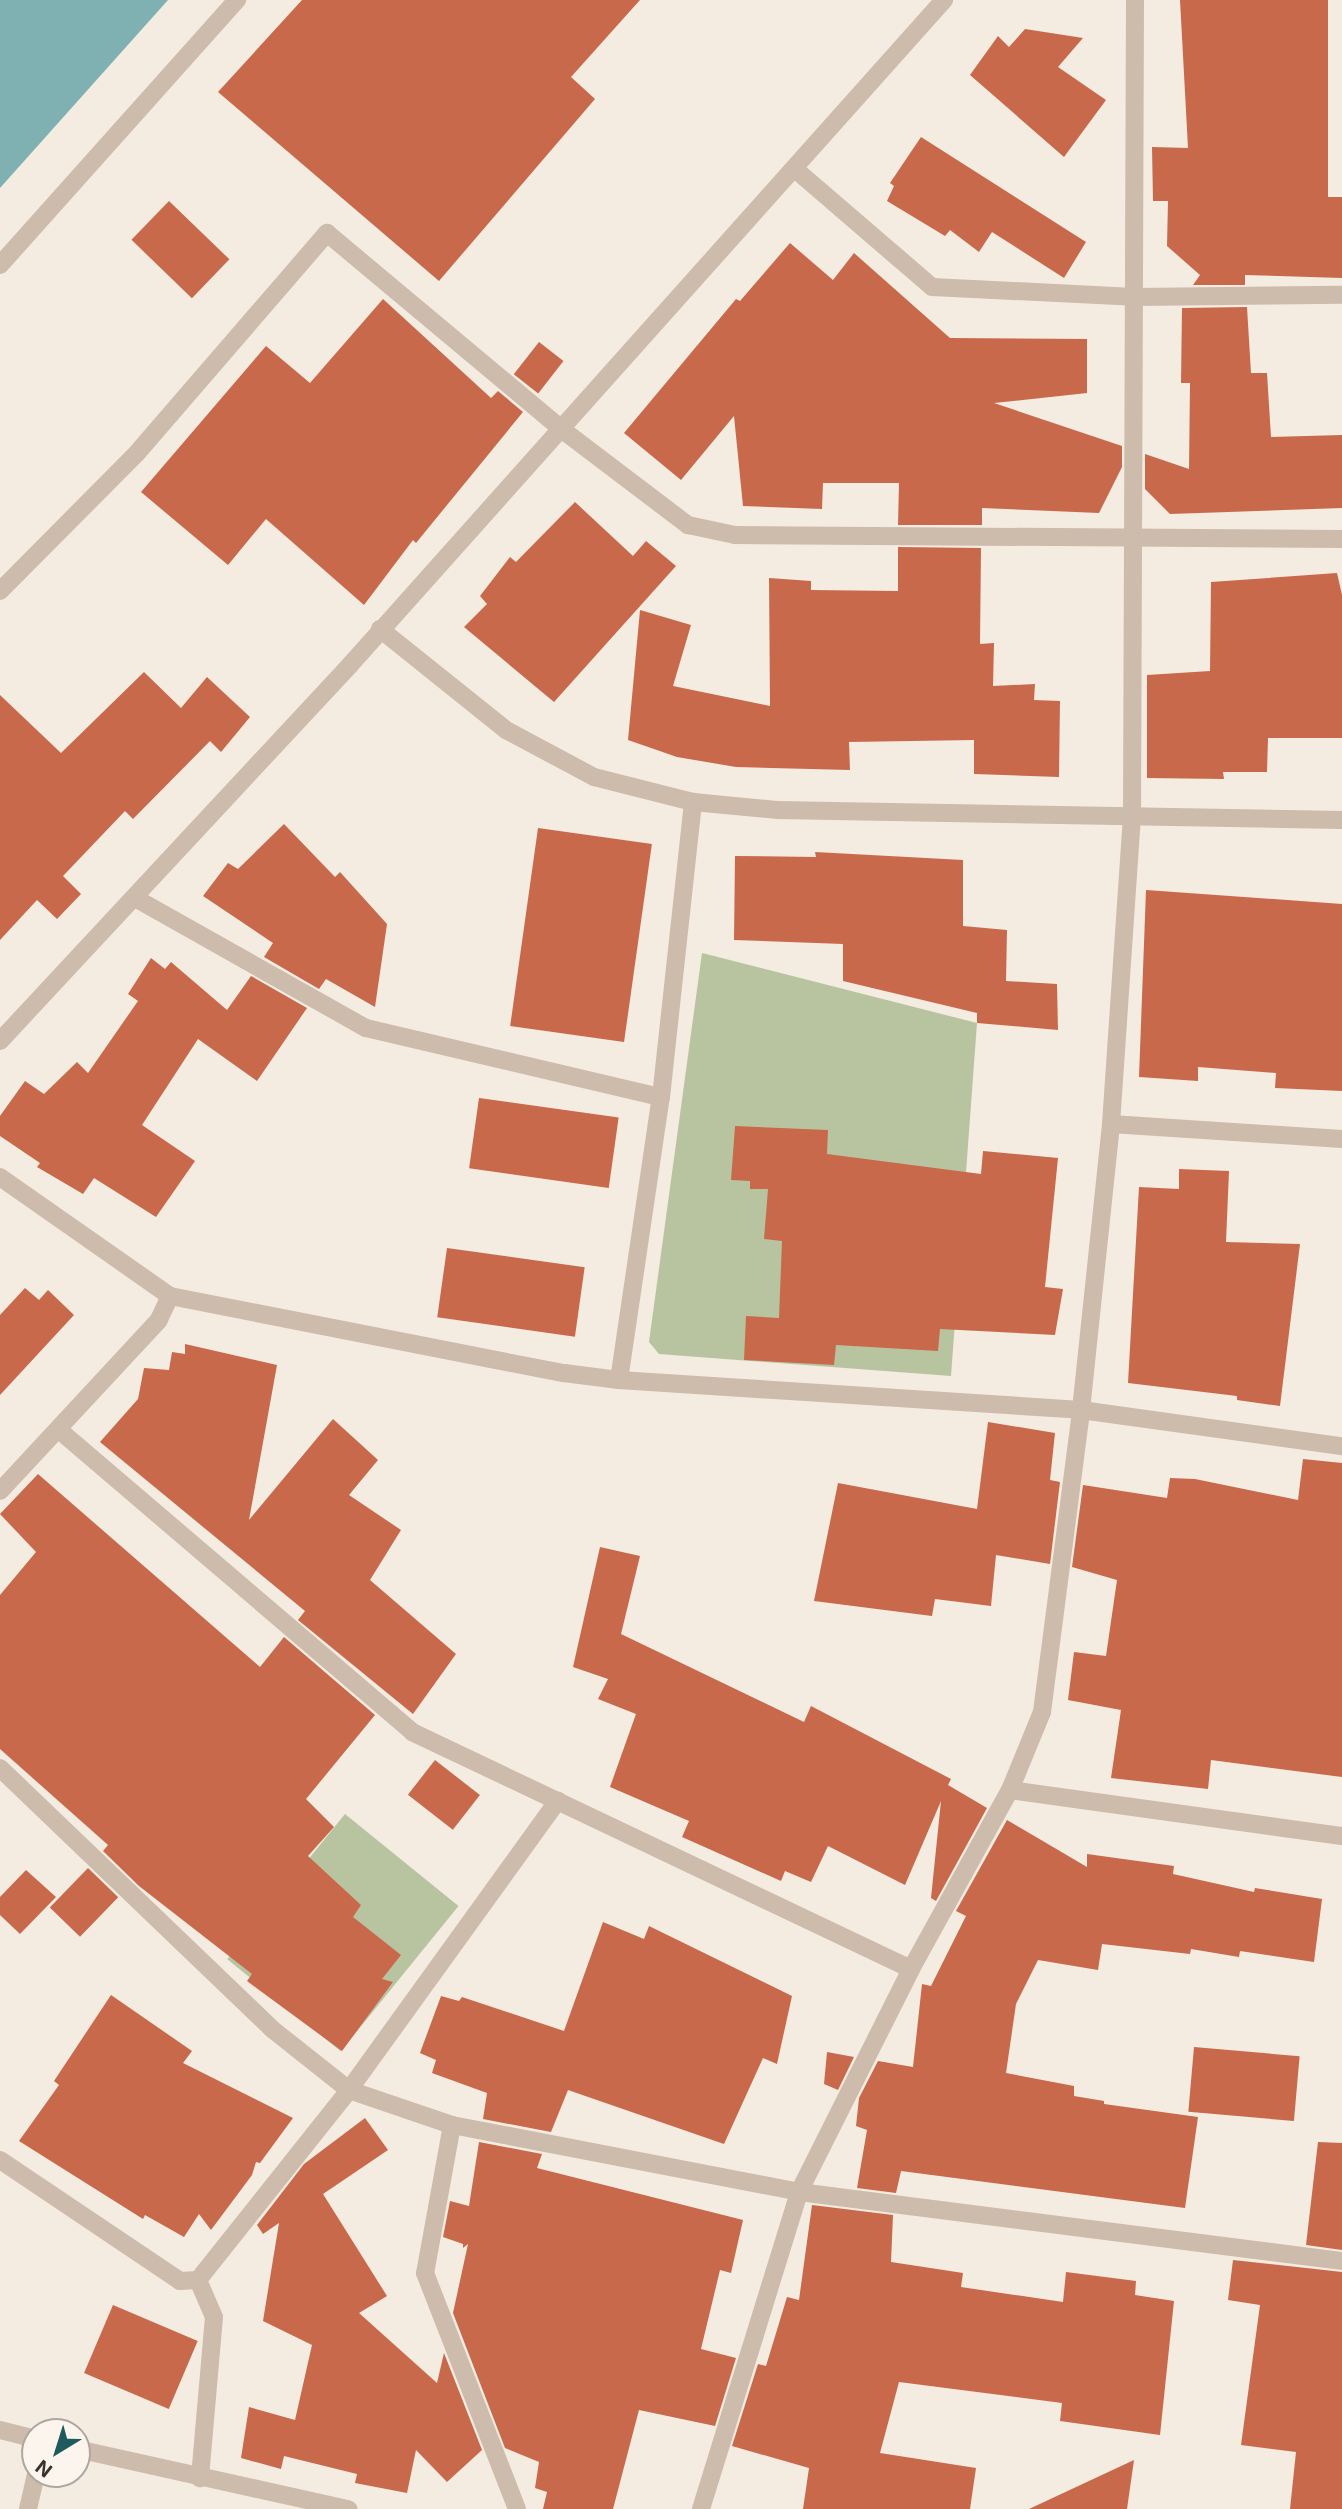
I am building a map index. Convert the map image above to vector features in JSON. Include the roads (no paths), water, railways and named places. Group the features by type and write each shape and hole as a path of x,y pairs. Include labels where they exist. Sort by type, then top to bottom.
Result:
{"street":[{"path":"0,265 237,0"},
{"path":"0,1041 135,898 380,629 796,170 944,0"},
{"path":"701,2509 799,2192 911,1969 1010,1790 1042,1712 1081,1410 1111,1124 1132,817 1135,0"},
{"path":"796,170 932,287 1134,297 1342,295"},
{"path":"0,591 137,453 327,233 560,428 688,525 735,535 1342,539"},
{"path":"380,629 506,730 594,777 693,803 777,810 1342,820"},
{"path":"619,1380 660,1097 693,803"},
{"path":"135,898 366,1028 660,1097"},
{"path":"1111,1124 1342,1139"},
{"path":"0,1177 170,1296 564,1373 619,1380 1081,1410 1342,1446"},
{"path":"0,1490 159,1321 170,1296"},
{"path":"59,1430 412,1732 911,1969"},
{"path":"0,1768 272,2029 349,2090 452,2125 799,2192 1342,2261"},
{"path":"1010,1790 1342,1836"},
{"path":"0,2160 180,2281 198,2280 349,2090 558,1800"},
{"path":"452,2125 425,2273 517,2509"},
{"path":"198,2280 214,2317 200,2478"},
{"path":"0,2430 21,2435"},
{"path":"91,2452 348,2509"},
{"path":"27,2509 32,2488"}],"water":[{"path":"0,0 168,0 0,188"}]}
